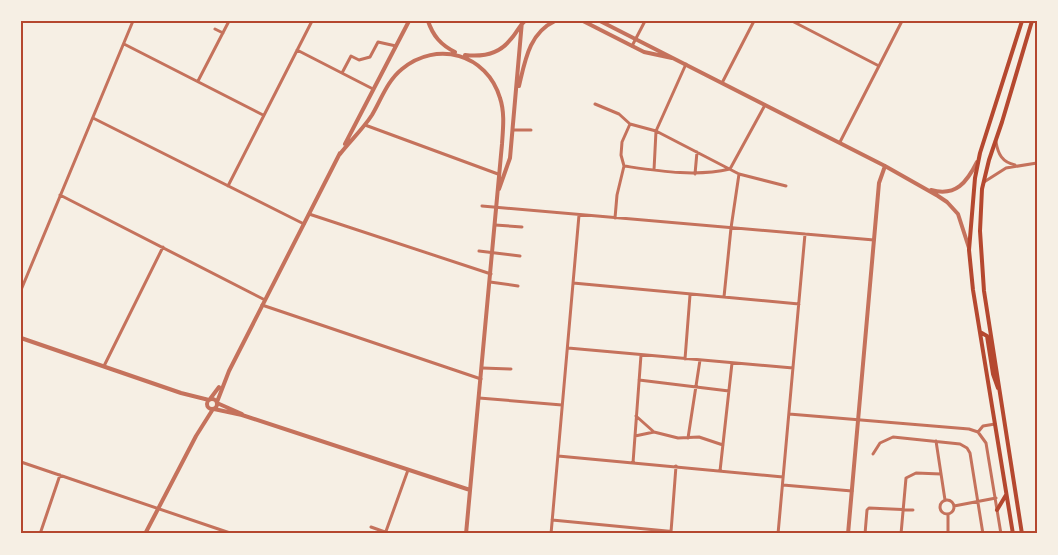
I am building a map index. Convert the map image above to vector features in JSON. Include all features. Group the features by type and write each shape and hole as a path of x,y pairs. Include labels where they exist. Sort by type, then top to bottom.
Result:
{"main road":[{"path":"1013,534 969,250 972,202 978,161 1022,21"},
{"path":"1022,534 982,272 980,220 984,182 995,138 1004,117 1032,21"},
{"path":"980,332 987,336 993,374 1000,391"},
{"path":"997,510 1007,494"}],"street":[{"path":"21,290 133,21"},
{"path":"198,81 229,21"},
{"path":"228,186 312,21"},
{"path":"145,534 196,436 214,409 218,394 262,305 409,21"},
{"path":"428,21 438,41 472,60 493,81 501,101 503,121 466,534"},
{"path":"516,98 527,53 534,39 555,21"},
{"path":"583,21 632,47 676,59"},
{"path":"600,21 927,189 955,210 962,224 969,250"},
{"path":"608,21 616,29"},
{"path":"632,47 645,21"},
{"path":"722,83 754,21"},
{"path":"792,21 879,66"},
{"path":"840,143 902,21"},
{"path":"340,154 364,125 393,78 410,63 432,54 479,56 491,53 509,42 523,22"},
{"path":"497,193 510,158 523,22"},
{"path":"215,30 223,33"},
{"path":"342,73 351,56 359,60 370,57 378,42 396,46"},
{"path":"124,44 263,115"},
{"path":"297,50 373,89"},
{"path":"654,170 656,131 686,64"},
{"path":"595,104 619,114 630,124 656,131 739,174 786,186"},
{"path":"624,166 695,174 730,169 765,105"},
{"path":"93,118 304,224"},
{"path":"357,121 359,126 364,125 498,174"},
{"path":"615,218 617,195 624,166 621,155 622,142 630,124"},
{"path":"513,130 531,130"},
{"path":"995,138 1000,156 1008,163 1017,165"},
{"path":"695,174 697,152"},
{"path":"927,189 943,192 959,188 968,179 978,161"},
{"path":"984,182 997,172 1017,165 1037,163"},
{"path":"849,534 879,179 885,166"},
{"path":"724,297 730,228 739,174"},
{"path":"60,195 265,300"},
{"path":"482,206 874,240"},
{"path":"309,214 490,274"},
{"path":"551,534 579,215"},
{"path":"495,225 522,227"},
{"path":"778,534 805,234"},
{"path":"104,366 163,247"},
{"path":"479,251 520,256"},
{"path":"490,282 518,286"},
{"path":"573,283 799,304"},
{"path":"685,359 690,294"},
{"path":"262,305 481,379"},
{"path":"21,338 181,393 214,409 242,415 470,490"},
{"path":"567,348 793,368"},
{"path":"633,463 640,355"},
{"path":"688,438 700,360"},
{"path":"720,471 732,363"},
{"path":"482,368 511,369"},
{"path":"196,436 210,399 229,371"},
{"path":"639,380 729,392"},
{"path":"181,393 210,399 242,415"},
{"path":"479,398 562,405"},
{"path":"789,414 969,429 978,432 986,443 1001,534"},
{"path":"636,416 654,432"},
{"path":"978,432 983,426 995,424"},
{"path":"635,436 654,432 678,438 699,437 723,444"},
{"path":"873,454 880,443 893,437 960,444 969,450 983,534"},
{"path":"936,441 945,500"},
{"path":"558,456 783,477"},
{"path":"21,462 233,534"},
{"path":"671,531 676,466"},
{"path":"370,526 385,533 408,470"},
{"path":"901,534 904,483 909,475 942,474"},
{"path":"40,534 60,475"},
{"path":"783,485 852,491"},
{"path":"954,506 996,498"},
{"path":"945,500 951,501 954,506"},
{"path":"945,500 941,503 940,508 948,514"},
{"path":"948,534 948,514 954,506"},
{"path":"865,534 869,508 913,510"},
{"path":"552,520 698,534"},
{"path":"633,528 633,534"}]}
